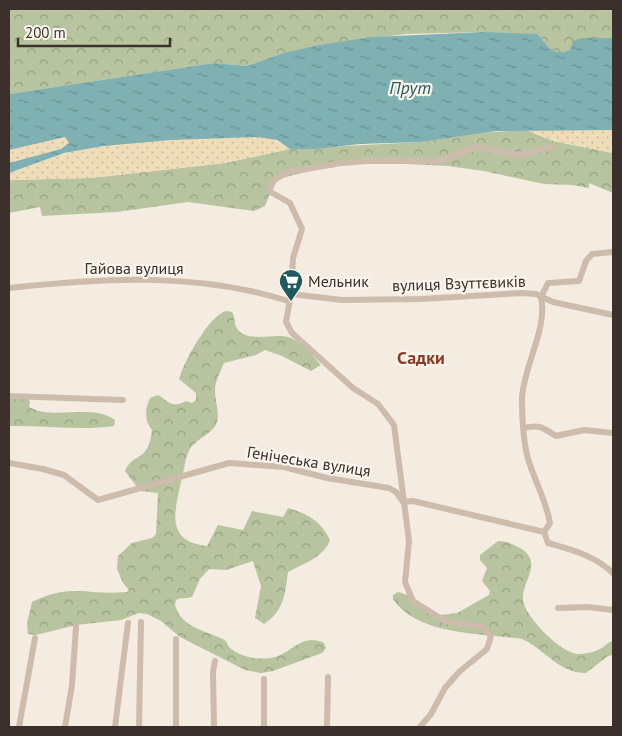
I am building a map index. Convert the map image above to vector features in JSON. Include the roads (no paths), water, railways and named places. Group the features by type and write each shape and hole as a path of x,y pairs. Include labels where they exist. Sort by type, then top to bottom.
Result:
{"street":[{"path":"420,727 431,714 444,688 453,677 481,655 490,642 491,636 487,631 474,625 445,621 413,601 407,592 405,582 409,541 394,424 378,404 353,388 292,333 286,322 293,258 302,229 290,203 269,191 274,180 288,172 341,163 440,161 477,147 517,155 552,147"},
{"path":"613,252 592,254 586,261 579,281 548,283 541,298 613,315"},
{"name":"Гайова вулиця","path":"9,288 68,282 163,279 245,289 289,298"},
{"name":"вулиця Взуттєвиків","path":"289,298 342,300 455,298 522,292 536,294 541,298 543,311 541,322 526,374 522,397 529,462 544,498 550,523 544,532"},
{"path":"9,396 123,400"},
{"path":"524,428 536,425 542,426 556,436 584,430 613,434"},
{"name":"Генічеська вулиця","path":"9,463 64,475 98,500 229,463 284,468 327,478 374,485 396,492 403,502"},
{"path":"403,502 413,501 544,532 548,543 600,561 613,573"},
{"path":"558,608 588,607 613,610"},
{"path":"139,727 141,622"},
{"path":"115,727 128,623"},
{"path":"65,727 72,685 76,627"},
{"path":"19,727 34,638"},
{"path":"176,639 176,727"},
{"path":"214,727 213,672 216,661"},
{"path":"327,727 328,677"},
{"path":"264,679 264,727"}],"water":[{"name":"Прут","path":"483,32 537,34 550,49 559,52 570,50 573,41 581,38 613,38 613,130 496,131 420,142 360,144 315,149 290,149 277,140 257,137 171,140 103,146 64,153 9,173 9,163 61,149 69,143 65,137 9,150 9,94 214,63 247,66 283,53 318,45 373,37"}],"place":[{"name":"Мельник","path":"291,302"}],"district":[{"name":"Садки","path":"421,358"}]}
